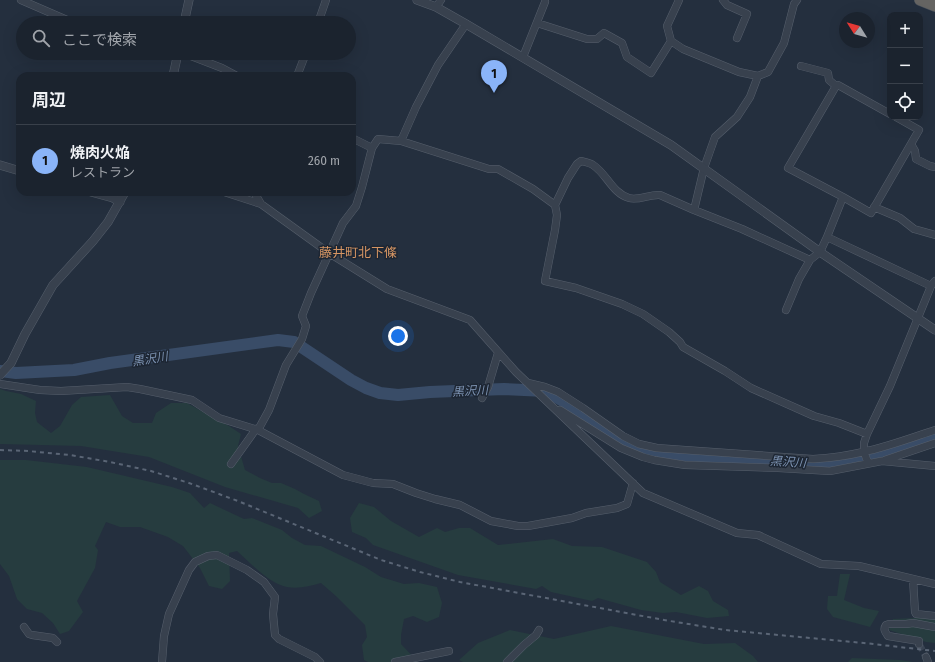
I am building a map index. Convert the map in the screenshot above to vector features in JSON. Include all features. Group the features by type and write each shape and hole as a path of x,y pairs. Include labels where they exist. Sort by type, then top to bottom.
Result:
{"highway":[{"path":"920,0 935,6"}],"street":[{"path":"21,0 58,16"},
{"path":"186,16 189,0"},
{"path":"320,16 326,0"},
{"path":"417,0 439,3 466,24 671,145 820,252 935,330"},
{"path":"537,23 587,39 597,39 604,33 622,43 627,57 651,72 670,41 667,26 679,0"},
{"path":"723,0 726,5 747,14 738,38"},
{"path":"670,41 683,49 739,72 758,76 768,72 784,43 796,0"},
{"path":"523,57 545,2"},
{"path":"401,141 416,107 438,65 466,24"},
{"path":"174,72 176,60"},
{"path":"201,60 230,72"},
{"path":"299,72 303,60"},
{"path":"801,66 828,73 829,80 836,86 838,85 887,112"},
{"path":"694,210 704,168 715,137 737,118 750,97 758,76"},
{"path":"836,86 788,168 871,213 919,130 901,120"},
{"path":"231,464 257,430 269,410 286,365 302,339 306,326 302,316 310,293 343,223 356,206 372,148 378,139 401,141 489,169 498,169 533,189 555,204"},
{"path":"356,140 372,148"},
{"path":"911,144 915,151 916,160 935,167"},
{"path":"810,260 742,229 660,195 632,199 623,196 615,190 592,164 581,161 577,164 568,178 555,204 557,215 545,281 576,288 622,304 643,314 669,332 680,342 683,347 751,388 814,416 839,423 867,434"},
{"path":"0,165 16,170"},
{"path":"106,196 120,202"},
{"path":"0,376 11,363 25,334 53,285 97,237 108,222 123,196"},
{"path":"236,196 261,204 329,253 387,289 470,320 498,353 643,493 737,533 758,535 821,564 859,566 935,584"},
{"path":"257,196 261,204"},
{"path":"786,310 799,279 810,260 820,252 828,237 843,197"},
{"path":"874,207 900,218 914,229 935,234"},
{"path":"828,237 933,283 890,386 867,434 864,443 866,458"},
{"path":"483,396 488,387 498,353"},
{"path":"0,384 61,392 127,387 192,400 219,418 257,430 343,475 373,483 393,484 435,499 460,505 490,521 518,526 528,526 572,518 586,513 616,508 627,504 632,483"},
{"path":"529,384 545,387 558,392 623,436 639,444 657,448 779,462 830,472 866,458 896,443 935,430"},
{"path":"554,408 564,412 621,448 648,459 686,464 779,462 836,457 866,458 935,466"},
{"path":"921,435 925,447"},
{"path":"882,461 935,443"},
{"path":"162,662 164,636 169,614 189,570 195,562 208,556 217,555 247,570 264,582 275,597 273,614 275,635 279,639 315,657 320,662"},
{"path":"913,579 914,612 916,614 935,616"},
{"path":"919,644 919,641 888,636 884,632 884,628 889,624 913,623 935,627"},
{"path":"24,627 29,634 53,638 57,642"},
{"path":"507,662 536,635 539,630"},
{"path":"395,662 450,651"}],"green space":[{"path":"0,389 21,394 36,401 35,413 37,422 51,433 60,426 72,405 81,397 110,395 122,416 133,423 152,423 156,413 171,403 187,403 241,434 238,446 245,470 272,483 281,483 319,501 322,511 309,518 298,508 225,487 149,457 81,446 0,444"},
{"path":"0,460 26,460 87,467 172,487 190,493 204,508 210,503 244,519 252,518 282,530 292,538 305,545 321,546 365,567 381,577 404,584 419,583 437,587 442,603 439,617 427,622 413,616 404,619 401,644 418,662 368,662 364,660 362,645 367,637 365,625 321,583 291,588 281,585 267,578 237,551 229,553 230,581 222,589 209,586 200,568 183,546 168,537 140,527 120,527 106,522 95,546 98,550 95,568 77,601 83,612 69,631 60,634 53,623 42,613 27,609 17,599 9,576 0,564"},
{"path":"359,503 374,507 391,521 419,537 437,528 445,532 459,528 470,528 498,545 553,539 572,546 602,547 647,562 656,572 660,582 681,595 699,586 708,591 713,601 728,610 729,616 707,618 676,612 663,613 641,610 598,598 592,601 551,592 542,586 536,589 458,575 373,545 366,538 352,532 350,518"},
{"path":"840,574 850,574 844,600 864,608 879,611 870,627 833,617 827,609 828,596 837,596"},
{"path":"935,617 935,643 926,642 889,630 893,619"},
{"path":"611,626 704,644 735,643 753,656 758,662 463,662 459,660 478,643 510,630 554,639"},
{"path":"852,658 900,660 913,662 848,662"}],"waterway":[{"name":"黒沢川","path":"0,371 16,373 74,370 110,363 278,340 294,342 351,380 380,393 398,395 504,389 546,391 637,448 656,453 831,465 909,445 935,436"}],"tunnel":[{"path":"919,644 926,657"}],"railway":[{"path":"0,450 70,455 151,471 238,501 381,560 460,582 725,630 935,651"}],"place":[{"name":"焼肉火焔","path":"494,93"}],"district":[{"name":"藤井町北下條","path":"358,252"}]}
